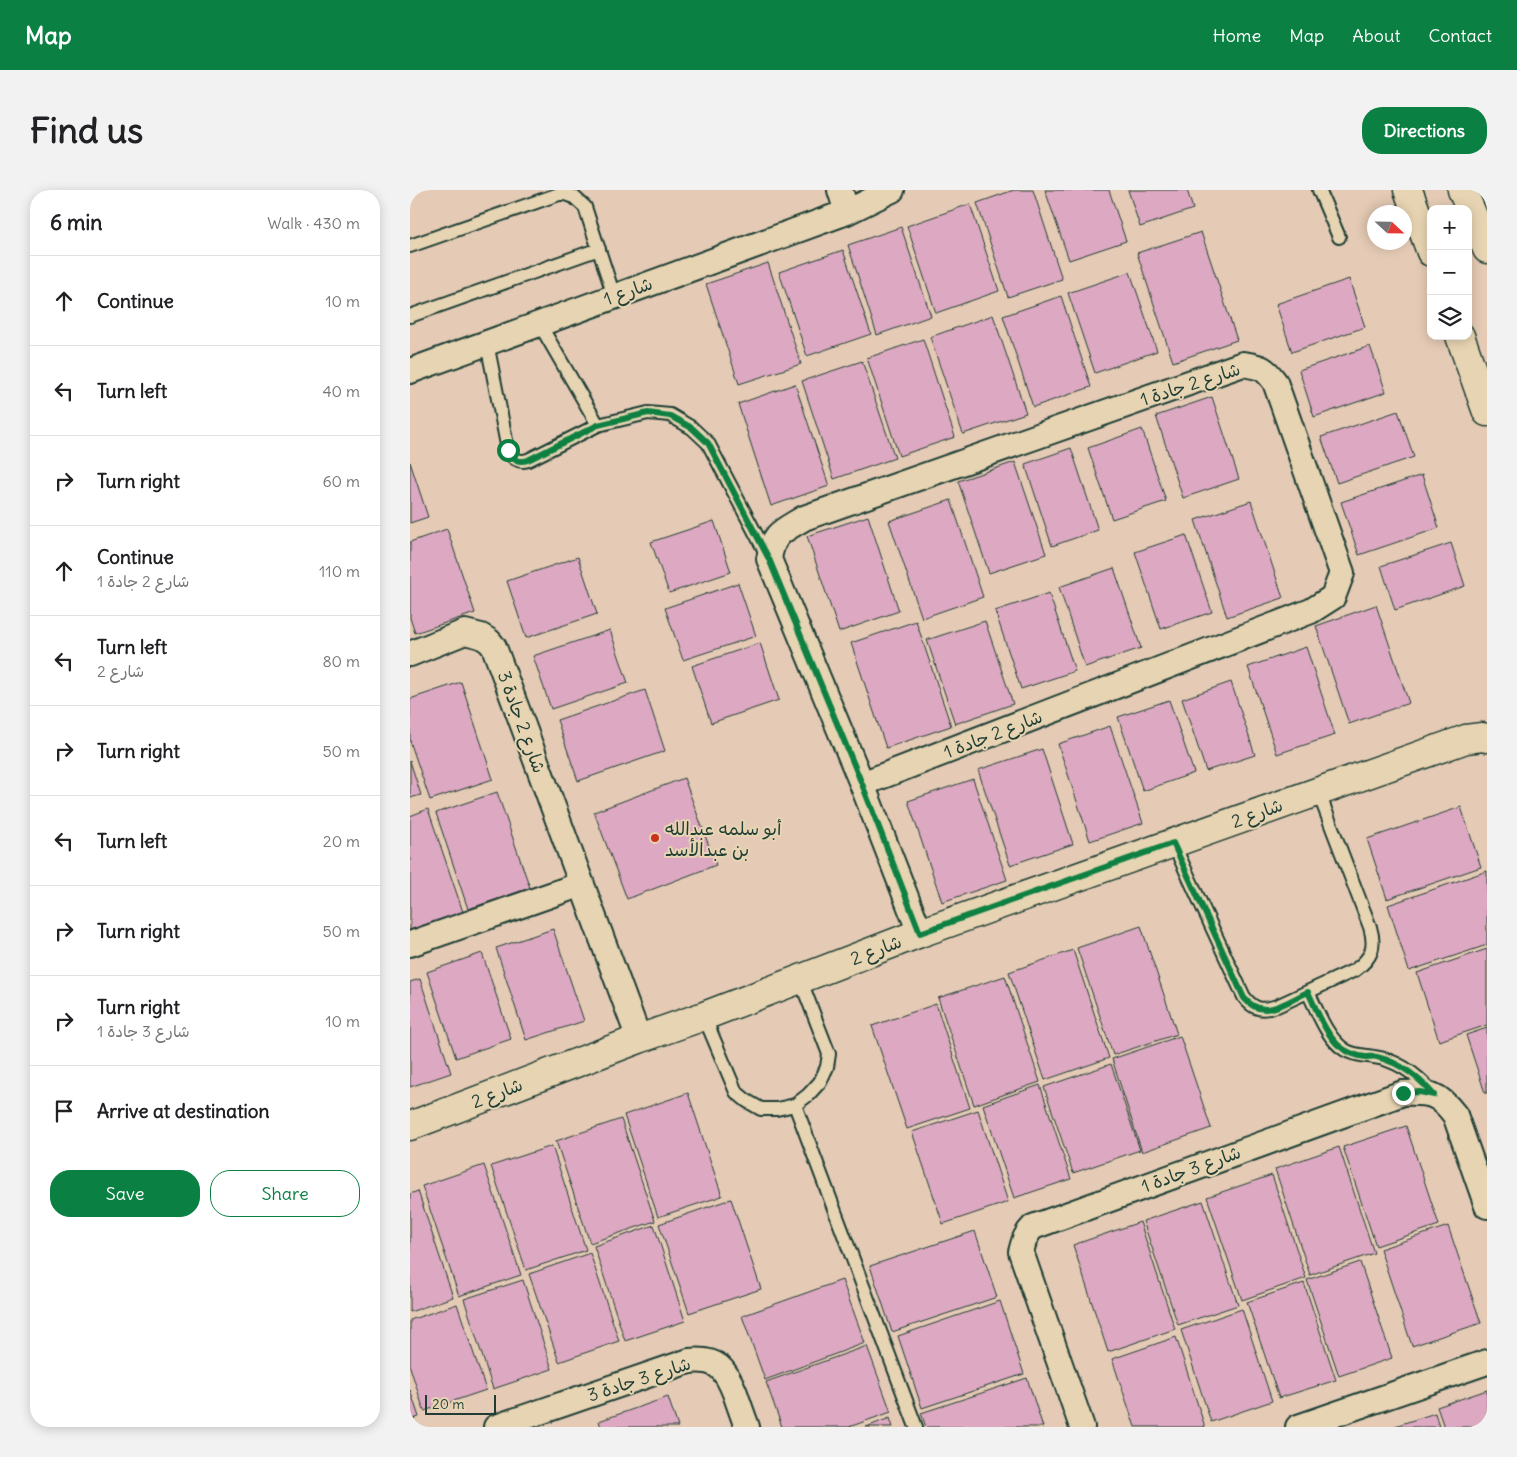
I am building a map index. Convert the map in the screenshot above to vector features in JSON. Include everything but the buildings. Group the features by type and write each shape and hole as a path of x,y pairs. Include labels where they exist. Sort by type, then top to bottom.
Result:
{"main road":[{"path":"1408,190 1430,250"},
{"path":"1462,190 1487,249"},
{"path":"1461,340 1487,412"},
{"name":"شارع 2","path":"410,1126 920,933 1466,739 1487,738"}],"street":[{"name":"شارع 1","path":"410,371 614,296 843,201 892,190"},
{"name":"شارع 2 جادة 1","path":"769,559 771,545 779,533 804,518 1242,364 1256,366 1267,371 1275,382 1342,573 1333,597 1311,611 862,784"},
{"path":"769,559 862,784 920,933"},
{"name":"شارع 2 جادة 3","path":"410,654 465,632 481,636 494,647 639,1039"},
{"path":"410,944 582,884"},
{"name":"شارع 3 جادة 1","path":"1082,1427 1020,1252 1027,1232 1033,1227 1403,1093 1420,1092 1434,1095"},
{"path":"1434,1095 1446,1104 1455,1115 1487,1206"},
{"name":"شارع 3 جادة 3","path":"496,1427 689,1361 700,1360 711,1362 721,1368 728,1377 747,1427"},
{"path":"1298,1427 1487,1362"}],"lane":[{"path":"1320,190 1339,237"},
{"path":"410,246 562,193 574,197 585,207 614,296"},
{"path":"410,316 599,249"},
{"path":"539,323 598,425"},
{"path":"487,343 508,450 516,460 522,462 528,460 598,425 648,413 670,416 692,428 708,443 769,559"},
{"path":"1173,843 1244,998 1258,1009 1268,1009 1355,970 1363,964 1373,947 1370,927 1318,791"},
{"path":"704,1016 736,1092 747,1101 761,1108 777,1109 795,1106 820,1082 827,1067 829,1054 800,979"},
{"path":"1308,992 1336,1043 1354,1055 1375,1057 1392,1062 1408,1070 1422,1081 1434,1095"},
{"path":"795,1106 916,1427"}],"place":[{"name":"أبو سلمه عبدالله بن عبدالأسد","path":"655,838"}],"route":[{"path":"508,450 511,456 522,462 598,425 648,413 670,416 692,428 708,443 769,559 862,784 920,933 1173,843 1244,998 1258,1009 1268,1009 1308,992 1336,1043 1354,1055 1375,1057 1392,1062 1408,1070 1422,1081 1434,1095 1420,1092 1403,1093"}]}
